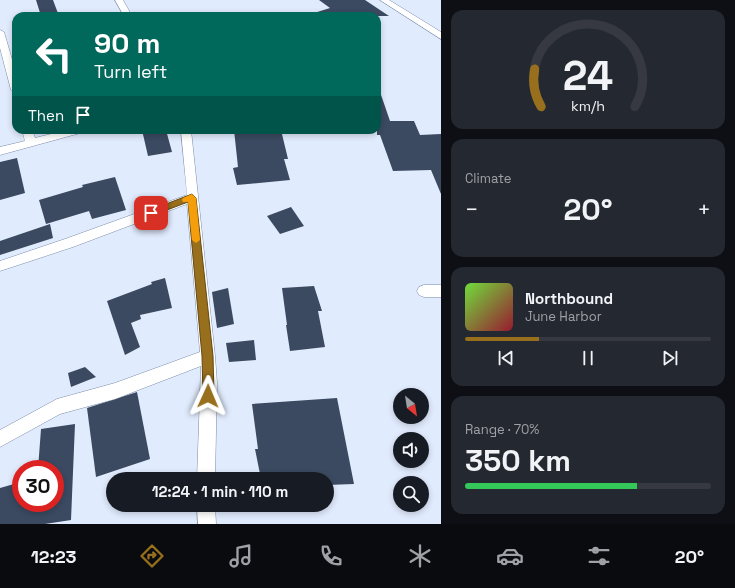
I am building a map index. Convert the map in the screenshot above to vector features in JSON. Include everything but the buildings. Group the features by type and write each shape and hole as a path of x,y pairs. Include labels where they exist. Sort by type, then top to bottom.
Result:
{"street":[{"path":"119,0 126,12"},
{"path":"384,0 441,36"},
{"path":"0,32 12,76"},
{"path":"28,134 31,143"},
{"path":"0,151 65,134"},
{"path":"186,134 208,356 209,383 206,472"},
{"path":"0,266 69,244 192,198"},
{"path":"424,291 441,291"},
{"path":"0,439 57,408 115,391 208,356"},
{"path":"206,512 207,524"}],"slow traffic":[{"path":"186,200 192,198 196,240"}],"route":[{"path":"151,213 192,198 208,356 208,396"}]}
